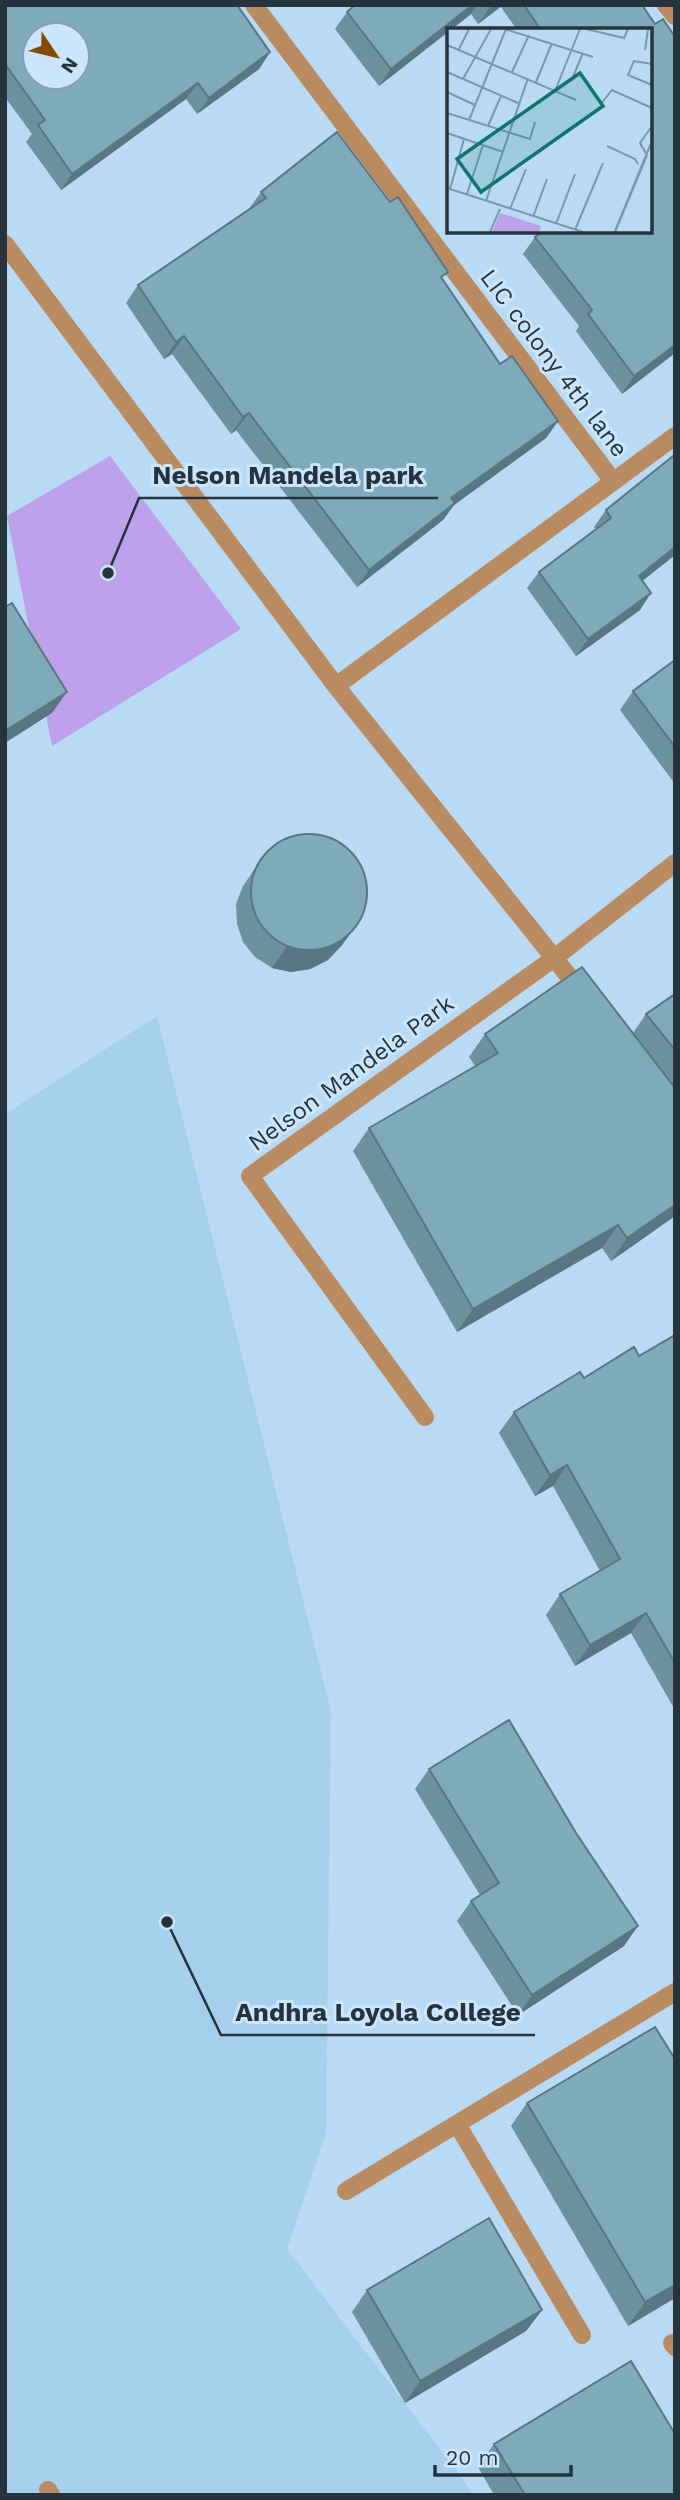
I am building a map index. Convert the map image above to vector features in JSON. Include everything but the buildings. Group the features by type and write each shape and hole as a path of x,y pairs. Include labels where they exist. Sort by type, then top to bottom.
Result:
{"street":[{"name":"LIC colony 4th lane","path":"254,5 613,481"},
{"path":"666,5 675,16"},
{"path":"5,244 336,686 553,959 592,1004"},
{"path":"336,686 675,436"},
{"path":"553,959 675,863"},
{"name":"Nelson Mandela Park","path":"425,1417 250,1176 553,959"},
{"path":"346,2191 672,1999"},
{"path":"457,2124 582,2335"}],"shaded area":[{"path":"110,456 241,629 52,746 7,516"},
{"path":"157,1016 331,1711 326,2134 287,2249 475,2495 5,2495 5,1114"}],"place":[{"name":"Nelson Mandela park","path":"108,573"},
{"name":"Andhra Loyola College","path":"167,1922"}]}
